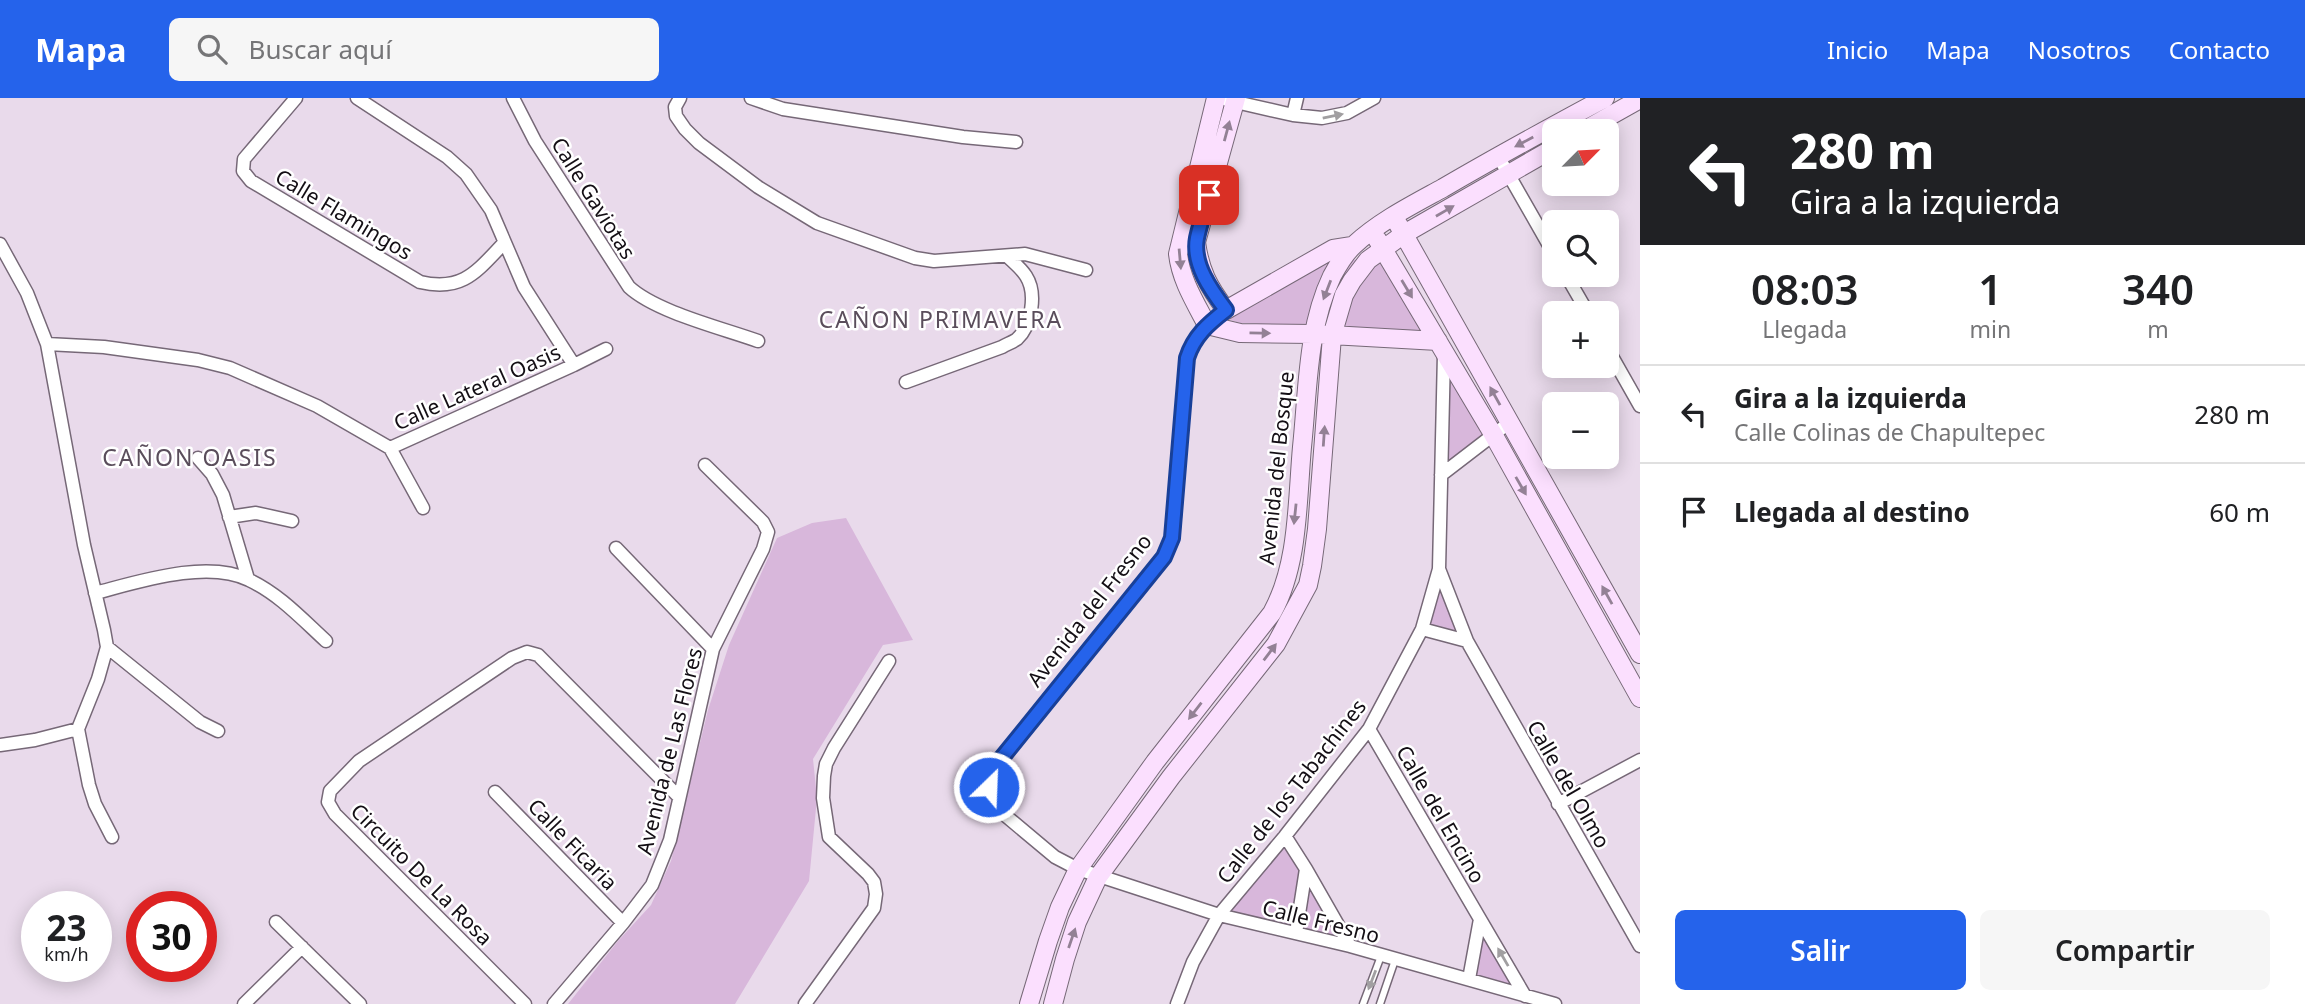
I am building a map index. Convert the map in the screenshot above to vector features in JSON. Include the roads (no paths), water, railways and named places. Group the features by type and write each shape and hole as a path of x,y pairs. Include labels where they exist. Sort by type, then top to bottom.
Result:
{"street":[{"name":"Calle Flamingos","path":"296,98 244,159 243,171 251,181 420,282 439,287 458,282 475,273 504,243"},
{"path":"357,98 447,158 466,174 491,210 524,287 574,365"},
{"name":"Calle Gaviotas","path":"513,98 535,141 621,276 640,297 658,306 758,341"},
{"path":"751,98 783,110 962,137 1016,142"},
{"path":"1293,114 1297,98"},
{"path":"1227,99 1322,118 1347,113 1374,98"},
{"name":"Avenida del Bosque","path":"1029,1004 1052,930 1078,869 1155,762 1258,631 1280,598 1286,582 1292,547 1313,334 1333,275 1352,246 1393,216 1605,98"},
{"path":"1226,310 1209,287 1199,261 1196,242 1227,99"},
{"path":"1227,99 1178,254 1179,267 1207,325 1240,333 1313,334 1441,347"},
{"path":"1605,119 1638,101"},
{"path":"677,103 676,116 684,129 699,143 758,187 817,223 915,258 934,261 1025,254 1086,270"},
{"name":"Avenida del Bosque","path":"1053,1004 1077,922 1098,877 1171,777 1276,644 1308,585 1317,529 1332,336 1335,320 1352,281 1368,260 1404,234 1542,155"},
{"path":"1498,156 1542,233"},
{"path":"1393,216 1640,654"},
{"path":"1372,230 1493,435 1640,698"},
{"path":"0,244 27,293 47,344 94,593 107,647 98,679 78,729 89,785 95,804 112,837"},
{"name":"Avenida del Fresno","path":"1078,869 1055,857 1000,811 992,799 989,787 996,765 1164,557 1174,525 1187,358 1192,343 1207,325 1226,310 1333,249 1352,246"},
{"path":"906,382 1003,347 1022,333 1028,323 1031,285 1025,274 1007,256"},
{"name":"Calle Lateral Oasis","path":"47,344 104,347 198,360 230,368 317,406 390,448 606,349"},
{"name":"Calle de los Tabachines","path":"1177,1004 1193,962 1219,915 1285,836 1368,729 1422,629 1439,569 1441,347"},
{"path":"1619,369 1640,406"},
{"path":"1441,475 1510,422"},
{"path":"390,448 423,508"},
{"path":"198,458 212,474 223,495 248,579"},
{"name":"Avenida de Las Flores","path":"554,1004 652,885 670,840 713,649 768,532 763,522 705,465"},
{"path":"229,517 256,513 292,521"},
{"path":"616,548 713,649"},
{"name":"Calle del Olmo","path":"1439,569 1467,641 1640,946"},
{"path":"94,593 145,580 189,573 219,572 248,579 281,599 326,641"},
{"path":"1422,629 1467,641"},
{"path":"107,647 200,722 218,731"},
{"name":"Circuito De La Rosa","path":"525,1004 335,814 328,802 330,791 359,761 397,733 512,657 527,652 538,655 679,797"},
{"path":"805,1004 874,908 876,894 868,874 829,837 823,798 824,776 826,764 834,748 888,661"},
{"path":"0,745 35,740 78,729"},
{"name":"Calle del Encino","path":"1368,729 1525,996"},
{"path":"1558,804 1640,760"},
{"name":"Calle Ficaria","path":"495,792 623,923"},
{"path":"1285,836 1350,946"},
{"name":"Calle Fresno","path":"1078,869 1219,915 1350,946 1555,1004"},
{"path":"1296,933 1306,869"},
{"path":"1469,979 1480,919"},
{"path":"276,922 360,1004"},
{"path":"244,1004 302,947"}],"lane":[{"path":"1363,1004 1381,956"},
{"path":"1380,1004 1395,960"}],"district":[{"name":"CAÑON PRIMAVERA","path":"941,319"},
{"name":"CAÑON OASIS","path":"190,457"}]}
